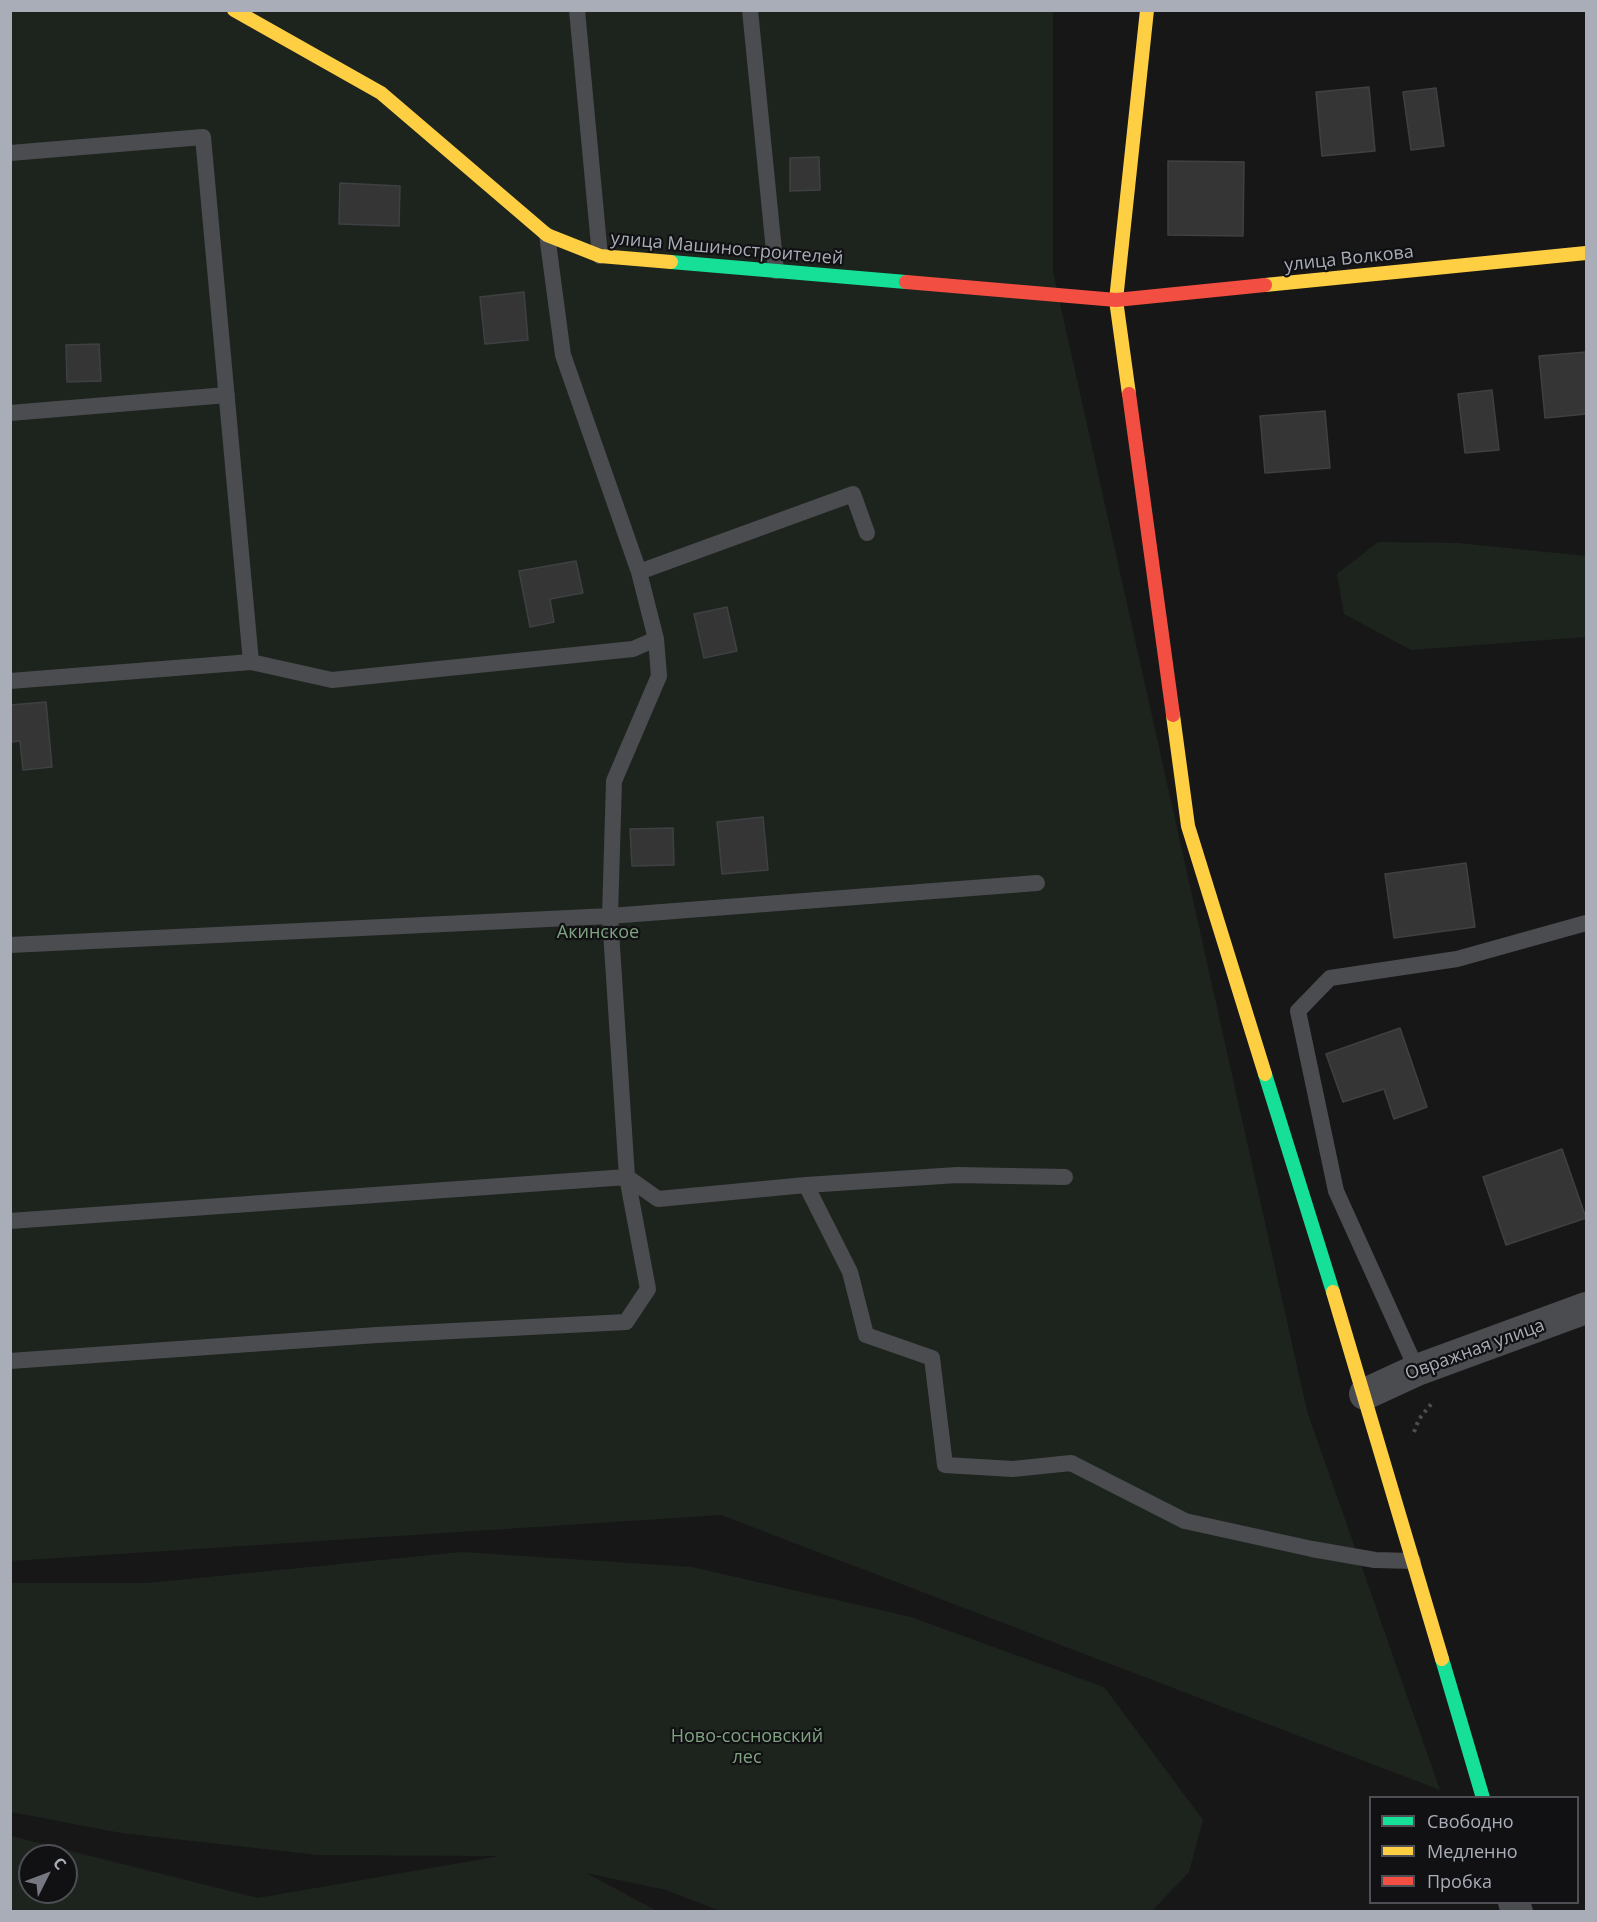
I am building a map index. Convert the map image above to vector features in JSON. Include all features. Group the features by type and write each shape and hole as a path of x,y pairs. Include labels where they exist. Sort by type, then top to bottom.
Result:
{"street":[{"name":"улица Машиностроителей","path":"234,10 381,93 547,236 600,256 1116,300"},
{"path":"1147,10 1116,300 1188,826 1365,1394 1483,1796"},
{"name":"улица Волкова","path":"1116,300 1587,253"},
{"name":"Овражная улица","path":"1365,1394 1417,1370 1587,1308"}],"lane":[{"path":"577,10 600,256"},
{"path":"750,10 776,271"},
{"path":"10,153 203,137 251,662"},
{"path":"10,1361 365,1336 626,1322 648,1290 627,1177 610,916 614,782 658,676 656,639 639,572 563,356 547,236"},
{"path":"10,413 227,395"},
{"path":"639,572 853,494 867,533"},
{"path":"10,681 251,662 332,680 633,649 656,639"},
{"path":"10,945 610,916 1037,883"},
{"path":"1417,1370 1336,1191 1299,1011 1330,978 1458,959 1587,923"},
{"path":"10,1221 627,1177 658,1198 957,1175 1065,1177"},
{"path":"806,1185 850,1272 866,1335 932,1358 945,1465 1013,1469 1071,1463 1185,1521 1312,1549 1375,1560 1413,1561"}],"path":[{"path":"1412,1438 1419,1419 1436,1397"}],"green space":[{"name":"Акинское","path":"11,11 1053,11 1053,272 1307,1411 1440,1790 721,1515 11,1561"},
{"path":"1378,542 1458,543 1586,556 1586,637 1411,650 1344,614 1337,574"},
{"name":"Ново-сосновский лес","path":"462,1552 692,1567 911,1617 1104,1687 1203,1820 1189,1872 1151,1912 720,1911 666,1890 586,1873 657,1911 11,1911 11,1836 43,1844 18,1844 18,1904 78,1904 78,1853 258,1898 500,1856 318,1855 121,1833 11,1812 11,1583 147,1583"}],"building":[{"path":"1369,87 1375,151 1322,156 1316,92"},
{"path":"1436,88 1444,146 1411,150 1403,92"},
{"path":"819,157 820,190 790,191 790,158"},
{"path":"1168,161 1244,162 1243,236 1168,235"},
{"path":"340,183 400,186 399,226 339,224"},
{"path":"524,292 528,340 485,344 480,297"},
{"path":"99,344 101,381 67,382 66,345"},
{"path":"1586,352 1586,414 1545,418 1539,356"},
{"path":"1492,390 1499,450 1465,453 1458,394"},
{"path":"1325,411 1330,468 1265,473 1260,416"},
{"path":"576,561 583,593 550,599 554,622 530,627 519,571"},
{"path":"727,607 737,651 704,658 694,614"},
{"path":"46,702 52,767 23,770 20,741 10,742 10,705"},
{"path":"763,817 768,870 722,874 717,822"},
{"path":"673,828 674,865 632,866 630,829"},
{"path":"1466,863 1475,927 1394,938 1385,874"},
{"path":"1400,1028 1427,1107 1394,1119 1384,1089 1343,1102 1326,1054"},
{"path":"1562,1149 1586,1218 1506,1245 1483,1177"}],"traffic: fast":[{"path":"671,262 906,282"},
{"path":"1265,1074 1333,1292"},
{"path":"1442,1659 1482,1796"}],"traffic: slow":[{"path":"234,10 381,93 547,235 600,256 671,262"},
{"path":"1129,394 1116,300 1147,10"},
{"path":"1265,285 1586,253"},
{"path":"1173,715 1188,826 1265,1074"},
{"path":"1333,1292 1442,1659"}],"traffic: jam":[{"path":"906,282 1116,300 1265,285"},
{"path":"1129,394 1173,715"}]}
